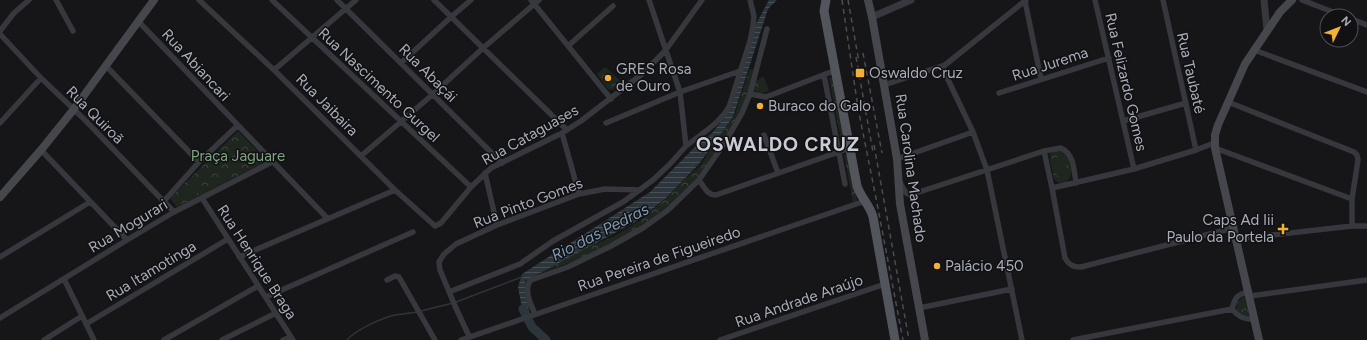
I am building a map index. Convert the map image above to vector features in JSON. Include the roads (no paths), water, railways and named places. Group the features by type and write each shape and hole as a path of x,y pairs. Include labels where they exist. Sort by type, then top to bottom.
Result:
{"main road":[{"path":"0,197 74,109 154,0"},
{"path":"826,0 824,11 857,186 860,195 869,206 873,217 895,340"},
{"name":"Rua Carolina Machado","path":"868,0 897,160 900,204 925,340"},
{"path":"1259,340 1214,146 1218,125 1245,64 1280,12 1292,0"}],"street":[{"path":"0,31 14,13 29,0"},
{"path":"56,0 73,31"},
{"name":"Rua Jaibaira","path":"199,0 274,70 395,190 432,224 438,226"},
{"name":"Rua Nascimento Gurgel","path":"272,0 471,187"},
{"name":"Rua Abaçái","path":"337,0 502,163"},
{"path":"274,70 356,0"},
{"path":"434,0 565,132 580,194"},
{"path":"400,62 471,0"},
{"path":"361,156 432,95 533,2 539,0"},
{"path":"649,0 680,92 686,146"},
{"name":"Rua Cataguases","path":"438,226 485,173 565,132 592,114 642,74 665,51 702,0"},
{"path":"470,336 454,306 450,295 520,264 553,241 623,202 661,173 686,146 718,122 725,114 729,107 753,26 754,16 750,0"},
{"path":"872,17 911,0"},
{"path":"884,85 942,67 1025,0 1041,79"},
{"name":"Rua Felizardo Gomes","path":"1095,0 1134,169"},
{"name":"Rua Taubaté","path":"1163,0 1196,150"},
{"path":"1264,0 1267,30"},
{"path":"1302,0 1322,8"},
{"path":"533,2 611,99"},
{"path":"568,46 613,6"},
{"name":"Rua Abiancari","path":"138,21 237,126 327,218"},
{"path":"531,316 528,286 531,280 568,267 611,246 643,228 668,210 699,180 735,126 750,94 767,29"},
{"name":"Rua Quiroã","path":"0,34 41,78 74,109 174,212"},
{"path":"1254,50 1367,92"},
{"name":"Rua Jurema","path":"998,93 1109,58"},
{"path":"106,66 199,162"},
{"path":"942,67 973,132 987,170 1022,340"},
{"path":"750,94 766,97 836,70"},
{"path":"606,123 680,92 740,71"},
{"path":"824,75 845,184"},
{"path":"0,123 41,78"},
{"path":"1228,102 1354,152 1357,155 1358,160 1352,199 1352,226"},
{"path":"1123,121 1186,103"},
{"path":"164,201 199,162 237,126"},
{"path":"897,160 973,132"},
{"path":"764,135 778,173"},
{"path":"1052,188 1134,169 1214,146 1352,199"},
{"path":"699,180 710,195 716,195 850,148"},
{"path":"898,177 906,194 910,195 1044,151 1061,148 1068,152 1073,164 1076,183"},
{"path":"41,150 127,240"},
{"path":"1044,151 1065,258 1072,266 1082,267 1233,228"},
{"name":"Rua Mogurari","path":"0,318 174,212 272,162"},
{"path":"485,173 497,225"},
{"name":"Rua Pinto Gomes","path":"450,295 439,266 441,257 456,244 497,225 580,194 605,189 640,190"},
{"path":"239,257 395,190"},
{"name":"Rua Henrique Braga","path":"202,198 292,338"},
{"name":"Rua Pereira de Figueiredo","path":"461,340 865,201"},
{"path":"0,257 90,202"},
{"path":"1236,239 1352,226 1367,226"},
{"path":"266,296 413,232"},
{"name":"Rua Itamotinga","path":"86,324 228,240"},
{"path":"387,280 395,276 399,277 435,340"},
{"path":"64,279 94,340"},
{"path":"1232,309 1234,301 1239,295 1367,280"},
{"name":"Rua Andrade Araújo","path":"720,340 885,284"},
{"path":"164,340 258,286"},
{"path":"919,308 1012,289"},
{"path":"1232,309 1236,314 1244,319 1255,319"},
{"path":"1073,340 1232,309"},
{"path":"222,340 276,313"},
{"path":"44,340 82,316"},
{"path":"283,340 292,338"}],"water":[{"path":"769,0 777,0 768,9 733,117 699,164 666,198 639,220 525,281 529,312 523,314 518,287 522,274 650,192 694,148 713,132 731,109 756,24"}],"waterway":[{"path":"456,302 522,277"},
{"path":"421,311 453,303"},
{"name":"Rio das Pedras","path":"523,309 532,327 546,340"},
{"path":"347,340 362,328 383,319 395,315 418,312"}],"railway":[{"path":"842,0 858,108 903,340"},
{"path":"848,0 859,62"},
{"path":"863,53 882,153"},
{"path":"856,57 873,152"},
{"path":"874,145 909,340"}],"place":[{"name":"Oswaldo Cruz","path":"860,73"},
{"name":"GRES Rosa de Ouro","path":"608,78"},
{"name":"Buraco do Galo","path":"760,106"},
{"name":"Caps Ad Iii Paulo da Portela","path":"1283,229"},
{"name":"Palácio 450","path":"937,266"}],"district":[{"name":"OSWALDO CRUZ","path":"778,144"}],"park label":[{"name":"Praça Jaguare","path":"238,156"}]}
